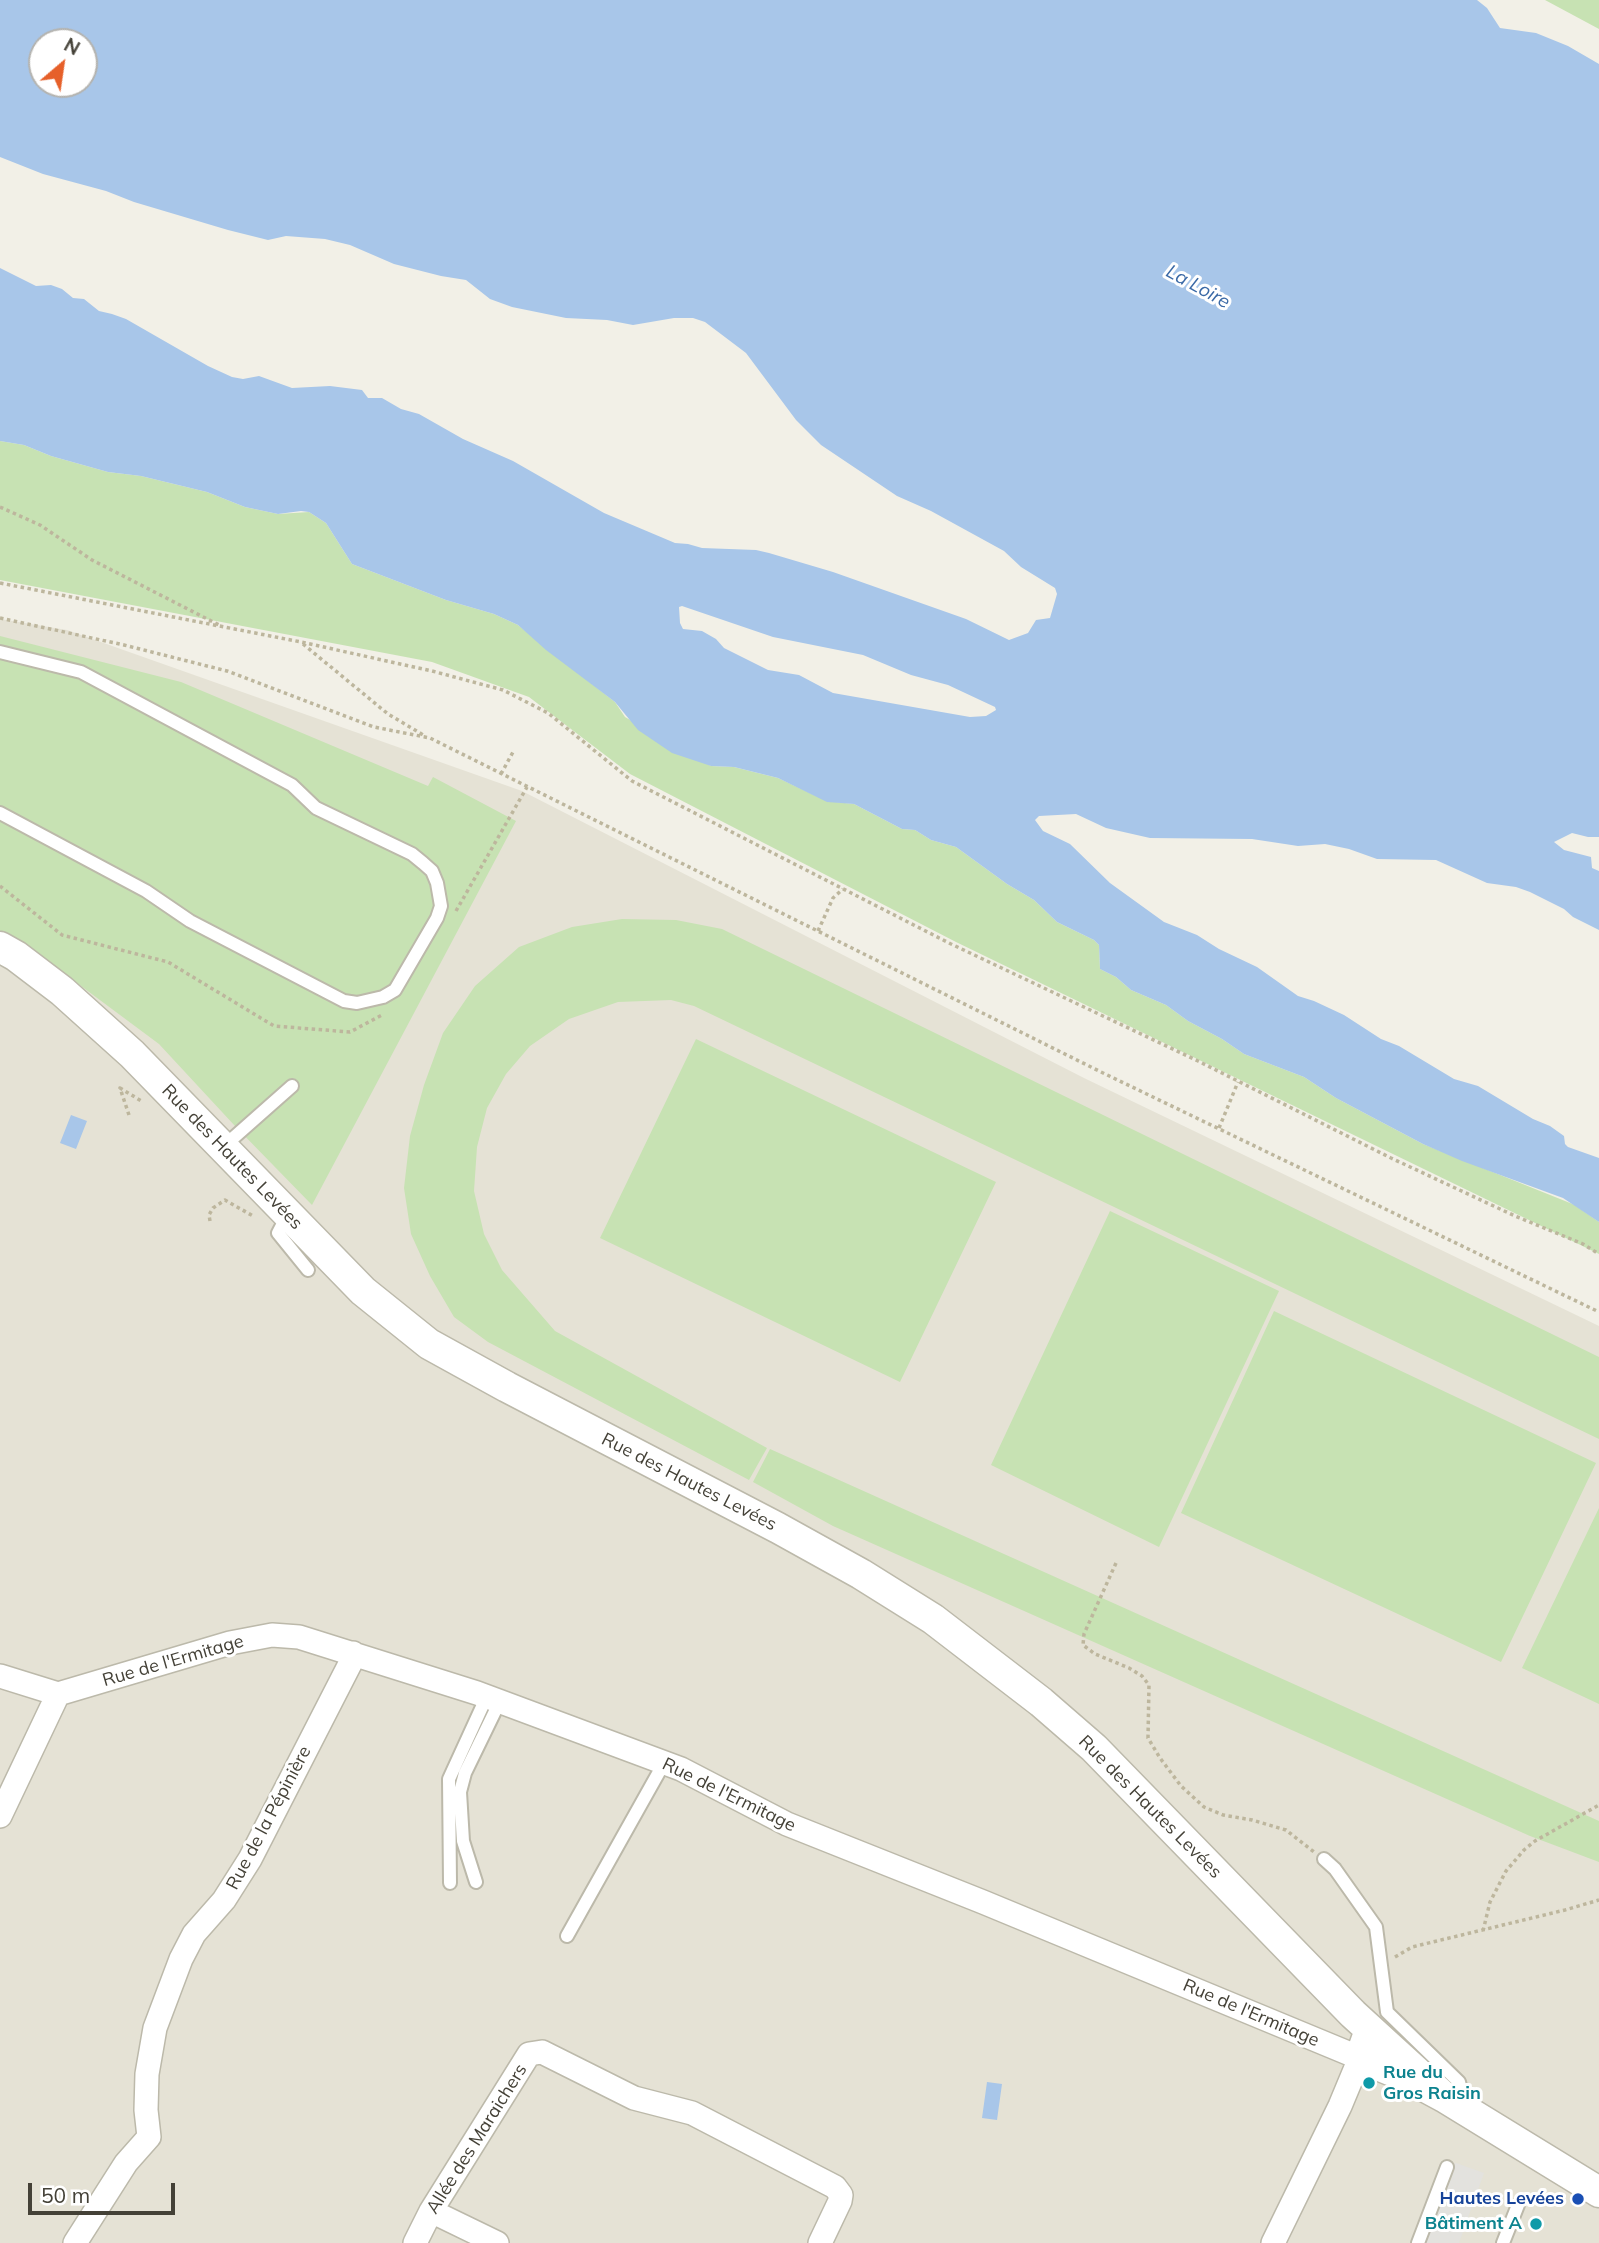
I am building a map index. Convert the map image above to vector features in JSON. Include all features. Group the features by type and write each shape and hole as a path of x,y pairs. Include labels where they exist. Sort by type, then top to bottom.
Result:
{"street":[{"name":"Rue des Hautes Levées","path":"0,947 16,956 82,1009 132,1054 223,1147 283,1224 429,1344 849,1568 933,1619 993,1664 1094,1748 1370,2030 1455,2104"},
{"name":"Rue de l'Ermitage","path":"58,1694 230,1643 272,1635 299,1637 494,1699 681,1769 787,1824 1360,2058"},
{"name":"Rue de la Pépinière","path":"75,2243 126,2163 149,2137 146,2110 147,2074 155,2028 181,1959 194,1934 231,1891 250,1859 351,1662 353,1653"},
{"path":"0,1676 58,1694 0,1815"},
{"path":"1273,2243 1340,2106 1370,2030"},
{"name":"Allée des Maraichers","path":"415,2243 431,2211 529,2054 542,2052 634,2098 692,2113 835,2187 841,2195 840,2201 820,2243"},
{"path":"1360,2058 1405,2076 1455,2104 1599,2192"},
{"path":"431,2211 497,2243"}],"lane":[{"path":"0,652 81,672 292,785 316,808 423,863 432,871 441,906 437,918 395,990 383,997 357,1003 344,1001 190,921 146,891 0,813"},
{"path":"223,1147 292,1086"},
{"path":"283,1224 309,1270"},
{"path":"477,1882 463,1841 460,1792 494,1699"},
{"path":"450,1883 449,1779 494,1699"},
{"path":"567,1936 664,1763"},
{"path":"1324,1859 1335,1869 1376,1927 1387,2012 1459,2082 1455,2104"},
{"path":"1418,2243 1447,2167"},
{"path":"1503,2243 1518,2205"}],"path":[{"path":"0,507 40,525 92,561 224,627"},
{"path":"0,583 301,642 503,690 548,713 632,781 951,944 1025,977 1391,1158 1583,1244 1599,1254"},
{"path":"0,618 227,671 374,726 430,738"},
{"path":"301,642 388,714 430,738 1099,1071 1599,1312"},
{"path":"501,774 513,752"},
{"path":"454,915 527,787"},
{"path":"0,886 62,935 168,962 274,1026 350,1032 387,1011"},
{"path":"818,931 833,898 844,888"},
{"path":"1219,1128 1238,1082"},
{"path":"210,1222 209,1215 213,1208 225,1200 283,1224"},
{"path":"1116,1563 1084,1634 1083,1645 1095,1654 1129,1668 1142,1676 1149,1685 1147,1738 1181,1786 1204,1807 1223,1815 1286,1830 1324,1859"},
{"path":"1482,1931 1490,1902 1506,1871 1524,1850 1535,1840 1599,1805"},
{"path":"1381,1965 1412,1947 1599,1900"}],"shaded area":[{"path":"0,619 67,630 522,791 1084,1078 1599,1326 1599,2243 0,2243"},
{"path":"1456,2163 1484,2173 1459,2243 1418,2243 1447,2167"}],"green space":[{"path":"1545,0 1599,0 1599,29"},
{"path":"0,441 24,445 51,456 108,472 141,476 207,492 245,507 278,514 309,512 326,523 352,564 518,625 615,702 625,717 711,766 734,767 778,778 827,801 854,804 902,829 915,830 931,840 956,847 1034,900 1057,922 1094,940 1099,945 1100,969 1116,977 1131,990 1166,1005 1244,1054 1304,1077 1336,1098 1423,1144 1575,1205 1599,1222 1599,1254 956,942 630,774 529,697 432,662 0,580"},
{"path":"0,636 181,682 428,786 433,777 516,821 312,1205 159,1044 77,983 0,935"},
{"path":"622,919 676,920 722,929 1599,1357 1599,1439 694,1006 671,1000 618,1002 569,1019 530,1046 506,1074 487,1108 477,1147 474,1191 484,1234 502,1270 555,1331 767,1448 749,1480 488,1342 454,1317 430,1276 411,1234 404,1188 410,1136 424,1085 443,1033 475,986 519,947 572,927"},
{"path":"696,1039 996,1182 900,1382 600,1238"},
{"path":"1110,1211 1279,1291 1159,1547 991,1465"},
{"path":"1274,1311 1596,1463 1501,1662 1181,1513"},
{"path":"770,1449 1599,1821 1599,1862 1530,1836 833,1526 753,1482"},
{"path":"1599,1508 1599,1704 1522,1668"}],"water":[{"name":"La Loire","path":"0,0 1477,0 1487,8 1500,28 1536,33 1568,46 1599,64 1599,837 1572,833 1554,842 1564,850 1591,857 1592,868 1599,871 1599,930 1530,892 1487,883 1436,860 1377,859 1325,844 1298,846 1252,839 1150,838 1106,828 1076,814 1039,816 1035,820 1043,831 1070,844 1110,883 1164,922 1197,935 1257,967 1298,996 1344,1015 1381,1039 1399,1046 1454,1079 1478,1086 1533,1119 1550,1126 1564,1136 1568,1147 1599,1158 1599,1222 1563,1198 1423,1144 1336,1098 1304,1077 1244,1054 1166,1005 1131,990 1116,977 1100,969 1099,945 1094,940 1057,922 1034,900 956,847 931,840 915,830 902,829 854,804 827,802 778,778 734,767 711,766 672,753 638,730 615,702 546,650 518,625 352,564 326,523 309,512 278,514 245,507 207,492 141,476 108,472 51,456 24,445 0,441 0,268 36,286 51,285 62,289 73,298 84,299 99,311 126,319 232,377 243,379 259,376 292,388 330,386 362,390 368,398 382,398 513,461 604,513 675,543 702,548 769,553 833,572 966,619 1009,640 1028,633 1036,620 1050,618 1057,594 1055,588 1021,567 1004,551 931,511 897,496 821,445 796,420 746,353 705,322 693,318 674,318 633,325 607,320 566,318 512,307 490,299 466,280 394,264 350,245 325,239 286,236 268,240 43,174 0,157","holes":["679,607 773,637 863,655 911,675 948,685 995,707 996,710 986,716 970,717 833,693 799,675 768,670 724,648 716,639 702,631 683,629"]},
{"path":"71,1115 87,1121 76,1149 60,1143"},
{"path":"987,2082 1002,2084 997,2120 982,2118"}],"place":[{"name":"Rue du Gros Raisin","path":"1369,2083"},
{"name":"Hautes Levées","path":"1578,2199"},
{"name":"Bâtiment A","path":"1536,2224"}]}
